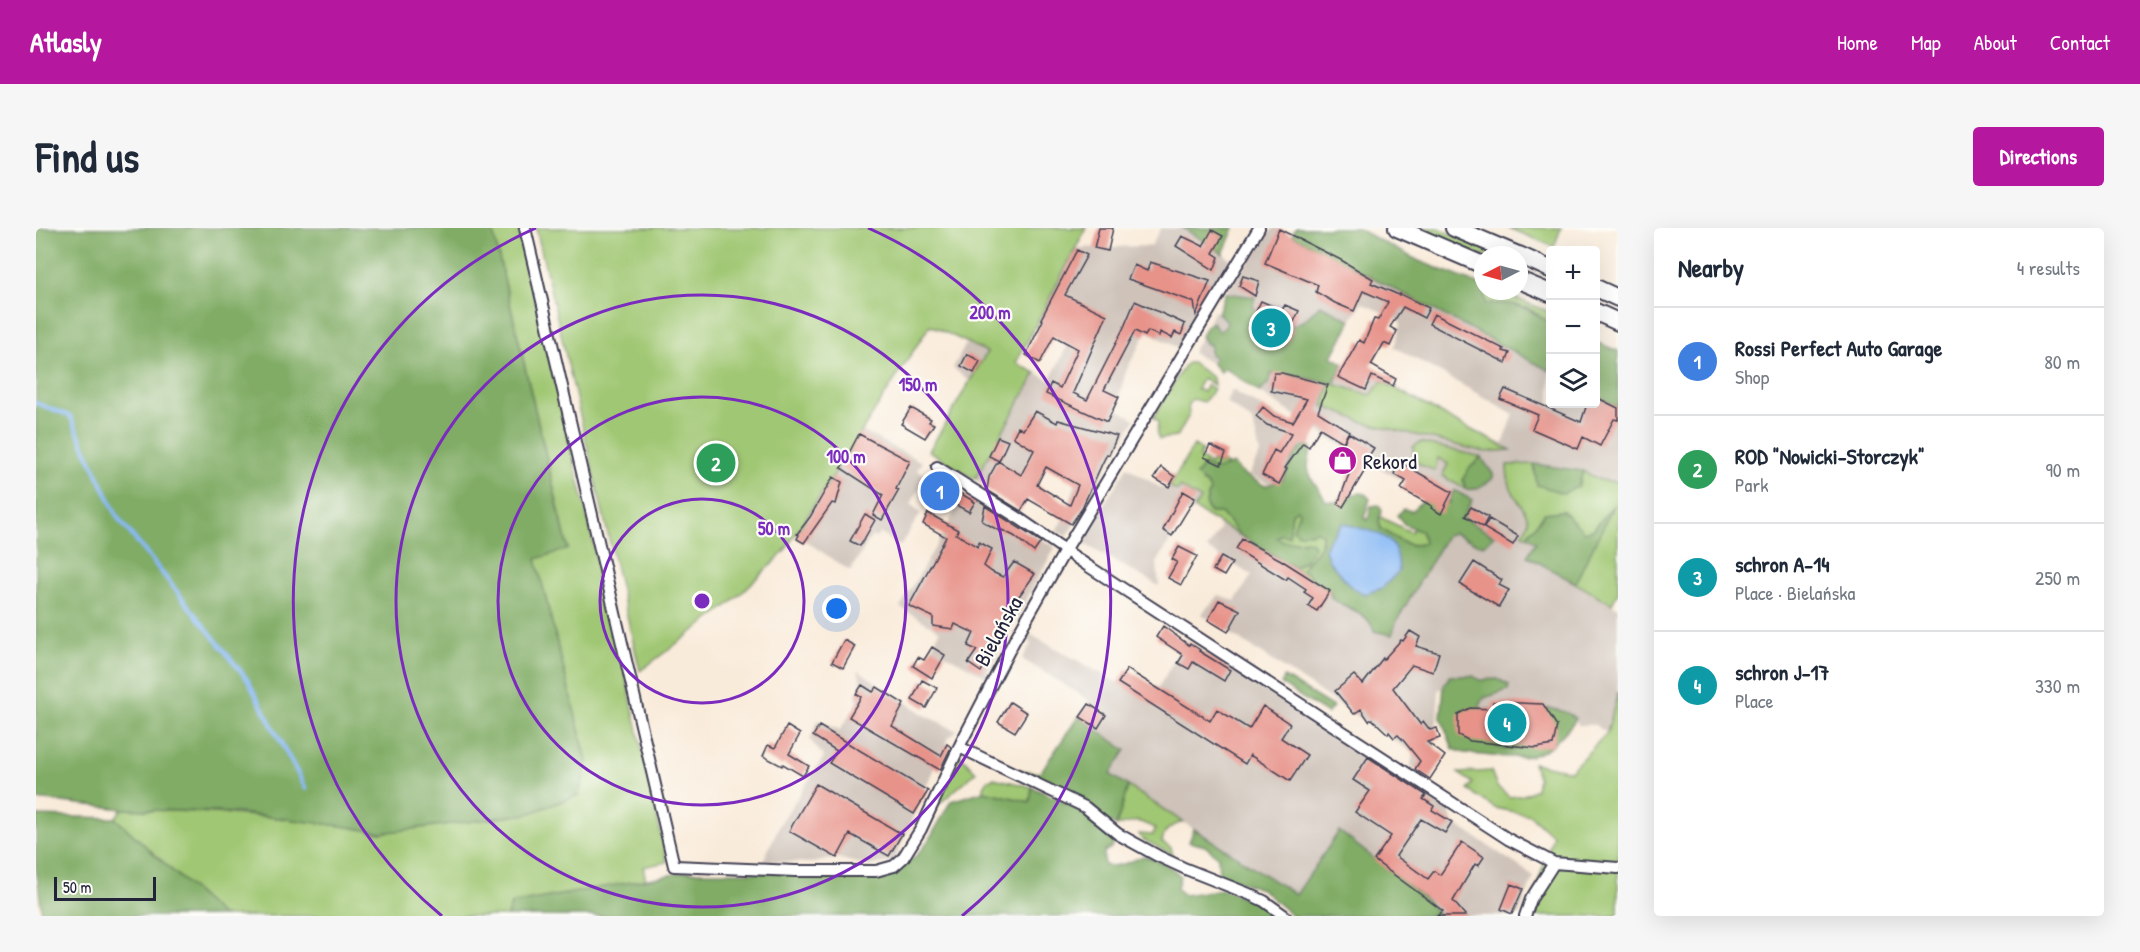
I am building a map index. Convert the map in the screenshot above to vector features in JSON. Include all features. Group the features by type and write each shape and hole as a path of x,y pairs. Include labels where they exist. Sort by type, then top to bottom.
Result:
{"street":[{"name":"Bielańska","path":"525,228 674,866 795,871 876,871 894,866 908,852 1010,649 1066,549 1259,228"},
{"path":"1397,228 1474,261"},
{"path":"1454,228 1497,246"},
{"path":"1528,259 1546,267"},
{"path":"1528,284 1546,291"},
{"path":"1600,290 1618,298"},
{"path":"1600,314 1618,322"},
{"path":"937,467 1508,839 1554,863 1618,868"},
{"path":"959,747 1084,807 1118,834 1158,856 1256,897 1285,916"},
{"path":"1525,916 1532,899 1554,863"}],"shaded area":[{"path":"1161,228 1186,228 1231,259 1178,348 1147,331 1126,371 1119,397 1119,410 1135,419 1067,536 1056,531 1067,511 1079,472 1041,456 1018,506 975,479 1036,373 1050,380 1067,346 1035,327 1076,248 1151,246"},
{"path":"1273,228 1278,228 1546,369 1546,408 1600,408 1600,397 1618,407 1618,497 1575,582 1618,608 1618,692 1607,733 1595,725 1578,725 1576,719 1557,726 1553,745 1536,748 1445,689 1439,689 1433,779 1411,766 1413,753 1201,614 1219,595 1235,601 1252,575 1207,549 1220,529 1217,521 1396,621 1454,513 1418,489 1356,455 1259,392 1268,384 1271,371 1334,384 1343,363 1503,444 1514,414 1394,347 1401,325 1399,320 1362,303 1351,320 1334,313 1311,367 1225,293"},
{"path":"1214,311 1229,319 1217,366 1192,353"},
{"path":"967,342 988,351 969,381 953,368"},
{"path":"1232,390 1283,419 1313,440 1280,492 1273,486 1249,475 1260,453 1253,422 1226,402"},
{"path":"862,431 922,462 917,470 1055,547 985,676 932,647 940,631 900,607 956,509 921,486 911,504 921,513 900,546 880,533 876,538 872,536 850,571 794,533 825,490"},
{"path":"1127,467 1161,488 1169,487 1177,491 1180,487 1200,499 1192,512 1186,513 1157,563 1159,586 1081,542"},
{"path":"1026,632 1118,683 1127,669 1158,688 1186,640 1284,700 1449,807 1452,822 1534,876 1518,916 1310,916 1296,895 1110,775 1126,749 1078,717 1089,700 1022,659 1031,644 1024,636"},
{"path":"858,670 923,714 957,731 948,738 894,861 868,866 837,858 813,863 763,861 780,824 824,757 810,740 818,720 840,730 858,702 856,694 862,685"}],"green space":[{"path":"36,228 492,228 568,549 536,559 587,761 579,795 528,814 381,833 239,813 122,809 36,799"},
{"path":"492,228 518,228 591,532 605,606 610,605 667,862 643,867 646,880 511,904 507,916 222,916 115,818 122,809 220,813 285,819 381,833 587,761 535,558 568,548"},
{"path":"536,228 1086,228 1016,363 1036,373 975,479 929,451 987,352 930,325 784,552 731,603 640,671"},
{"path":"1183,228 1234,228 1223,254"},
{"path":"1296,228 1356,228 1419,261 1474,282 1474,300 1485,300 1486,305 1520,306 1535,313 1546,320 1546,369 1292,235"},
{"path":"1416,228 1438,228 1480,246 1474,246 1474,253"},
{"path":"1509,228 1561,228 1554,246"},
{"path":"1225,293 1255,297 1253,306 1256,311 1289,327 1305,320 1320,305 1351,320 1332,357 1343,363 1334,384 1291,375 1271,374 1268,384 1259,392 1225,368 1220,372 1212,363 1215,358 1210,354 1210,344 1206,344 1201,336 1206,326 1213,322 1218,331 1225,327 1227,321 1218,313"},
{"path":"1485,300 1520,300 1546,310 1546,320 1528,308 1486,305"},
{"path":"1600,344 1618,351 1618,407 1600,397"},
{"path":"1188,363 1192,363 1213,378 1214,385 1203,378 1197,389 1203,392 1207,385 1214,389 1204,402 1193,399 1188,404 1189,415 1177,437 1159,439 1158,421 1153,418"},
{"path":"1382,381 1511,450 1485,452 1363,422 1323,406 1330,383 1371,395"},
{"path":"1421,442 1481,457 1468,470 1463,479 1465,489 1442,476 1448,464 1438,458 1435,471 1416,461 1413,447"},
{"path":"1194,445 1202,450 1199,458 1210,464 1212,461 1220,465 1222,462 1227,465 1202,482 1210,491 1206,502 1210,513 1221,513 1243,537 1194,509 1200,499 1180,487 1178,491 1169,487"},
{"path":"1303,446 1311,447 1309,471 1312,480 1326,501 1337,502 1340,497 1365,494 1370,499 1364,518 1368,520 1371,506 1379,505 1382,511 1379,520 1381,529 1402,542 1412,545 1424,543 1422,532 1404,524 1397,515 1404,509 1412,511 1424,500 1438,499 1449,503 1454,490 1472,500 1463,518 1494,536 1484,545 1454,533 1446,536 1396,622 1392,635 1374,631 1367,619 1331,598 1330,591 1312,580 1311,576 1302,570 1319,548 1322,533 1317,531 1299,534 1293,529 1299,512 1297,509 1292,513 1289,536 1280,535 1277,538 1286,541 1312,542 1314,547 1306,559 1294,567 1241,536 1221,513 1210,513 1207,508 1210,491 1196,475 1204,465 1217,470 1233,464 1243,474 1265,486 1283,480 1293,458"},
{"path":"1481,457 1493,474 1493,478 1480,487 1465,489 1463,479 1468,470"},
{"path":"1534,464 1537,485 1578,487 1583,471 1600,480 1618,482 1618,592 1612,604 1575,583 1613,506 1593,530 1583,532 1563,511 1545,513 1527,536 1522,533 1528,523 1528,518 1511,487 1507,465"},
{"path":"1534,464 1583,471 1578,487 1563,493 1537,485"},
{"path":"1615,503 1575,583 1527,556 1536,542 1527,536 1545,513 1563,511 1584,532 1593,530"},
{"path":"1297,508 1309,533 1317,531 1322,533 1317,551 1304,565 1312,580 1294,568 1307,559 1307,540 1283,542 1277,538 1280,535 1289,536 1292,513"},
{"path":"1380,517 1411,532 1415,526 1422,532 1424,543 1406,543 1381,530"},
{"path":"1450,676 1473,676 1479,680 1498,679 1509,685 1508,690 1484,698 1479,708 1539,716 1548,708 1563,711 1576,719 1552,745 1534,755 1509,757 1464,753 1453,749 1441,718 1444,685"},
{"path":"1284,677 1333,707 1327,714 1281,684"},
{"path":"1618,692 1618,916 1527,916 1553,836 1530,815 1495,808 1468,790 1473,783 1458,773 1491,771 1497,787 1510,797 1524,795 1536,789 1538,778 1533,763 1570,771 1607,733"},
{"path":"1078,717 1126,750 1110,774 1128,786 1116,826 1020,770 1040,773"},
{"path":"960,755 976,772 938,805 951,770"},
{"path":"994,778 1032,787 1030,802 984,791 988,780"},
{"path":"1128,786 1183,822 1164,834 1162,842 1171,848 1173,855 1142,839 1139,834 1153,835 1155,828 1138,821 1116,826"},
{"path":"1032,787 1091,817 1110,833 1116,841 1104,852 1104,865 1120,865 1143,856 1163,863 1176,872 1180,876 1177,889 1184,895 1223,889 1260,904 1278,916 507,916 511,904 686,872 890,873 912,860 920,852 951,801 984,791 1030,802"},
{"path":"36,816 115,818 222,916 42,916 36,866"},
{"path":"1194,829 1296,895 1339,831 1423,897 1440,916 1293,916 1261,889 1219,874 1218,857 1205,846 1189,842"}],"water":[{"path":"1343,523 1374,532 1389,541 1394,548 1399,571 1382,588 1365,594 1352,588 1329,561 1325,549 1327,542"}],"building":[{"path":"1099,228 1113,228 1108,251 1094,248"},
{"path":"1279,229 1341,260 1373,279 1371,283 1429,308 1424,318 1403,307 1390,327 1397,331 1390,346 1384,343 1371,365 1396,379 1393,386 1372,376 1366,390 1338,377 1359,340 1364,343 1374,319 1378,320 1388,302 1363,291 1354,311 1316,292 1318,285 1265,263"},
{"path":"1212,230 1223,236 1213,253 1219,257 1214,270 1176,246 1182,236 1203,246"},
{"path":"1077,250 1087,255 1065,295 1107,315 1073,393 1087,400 1135,301 1185,324 1181,335 1175,332 1172,338 1160,332 1159,336 1148,331 1145,336 1135,331 1104,390 1119,397 1107,422 1046,394 1051,383 1060,388 1078,349 1054,336 1040,363 1026,355 1043,320 1041,319"},
{"path":"1150,262 1210,281 1196,315 1194,302 1128,279 1134,265 1147,271"},
{"path":"1243,276 1259,281 1255,296 1239,286"},
{"path":"1261,301 1282,310 1285,305 1299,311 1287,343 1282,345 1253,331 1249,326"},
{"path":"1434,314 1510,353 1506,363 1429,324"},
{"path":"967,354 980,361 974,373 961,366"},
{"path":"1274,373 1328,385 1318,412 1349,431 1343,442 1320,428 1309,447 1303,443 1285,468 1287,469 1279,484 1262,475 1274,450 1279,453 1292,433 1267,425 1256,416 1263,407 1274,416 1293,422 1307,399 1271,391"},
{"path":"1505,389 1581,422 1586,408 1600,408 1600,399 1618,408 1618,420 1614,419 1600,446 1583,437 1578,449 1532,429 1538,415 1500,399"},
{"path":"911,408 931,419 929,422 934,424 925,438 901,424"},
{"path":"1035,411 1057,423 1058,420 1117,436 1081,510 1071,524 1028,499 1021,511 987,490 989,477 998,461 1021,475 1034,450 1013,437 1018,427 1023,430","holes":["1046,467 1078,485 1070,505 1037,485"]},
{"path":"1349,433 1374,448 1366,460 1370,462 1343,507 1338,504 1349,474 1333,464"},
{"path":"859,434 910,461 896,489 899,490 882,520 873,515 883,495 841,468"},
{"path":"998,437 1008,441 999,461 989,456"},
{"path":"1210,445 1226,453 1221,465 1204,457"},
{"path":"1400,462 1452,492 1441,514 1431,508 1432,506 1401,489 1406,481 1394,474"},
{"path":"1161,467 1175,477 1169,487 1154,478"},
{"path":"833,477 842,482 836,504 832,503 804,543 797,539 799,535 797,534 810,517"},
{"path":"1183,491 1195,498 1172,536 1163,530"},
{"path":"960,493 975,502 969,512 954,504"},
{"path":"985,506 1041,542 1034,552 1014,536 1002,530 1001,532 982,521"},
{"path":"1471,507 1488,517 1483,527 1465,516"},
{"path":"928,513 958,530 956,534 978,547 979,542 992,549 984,566 992,572 1003,577 1014,562 1035,574 1014,603 981,672 968,663 977,650 968,646 974,633 955,624 953,629 933,626 933,617 909,606 946,537 923,524"},
{"path":"865,514 875,520 860,546 850,541"},
{"path":"1489,519 1518,536 1513,545 1484,528"},
{"path":"1242,539 1330,591 1317,611 1308,606 1313,598 1304,592 1306,589 1288,577 1286,580 1236,549"},
{"path":"1179,547 1197,556 1181,585 1168,578 1177,562 1172,559"},
{"path":"1221,557 1232,563 1224,576 1213,570"},
{"path":"1474,562 1502,580 1499,585 1509,590 1499,607 1460,584"},
{"path":"1219,600 1240,610 1228,632 1208,620"},
{"path":"1163,626 1230,670 1224,681 1193,662 1189,669 1178,663 1183,655 1156,637"},
{"path":"1410,631 1420,637 1416,646 1439,653 1433,672 1412,665 1393,688 1420,724 1423,721 1430,730 1437,728 1440,738 1427,742 1445,756 1430,779 1415,769 1420,761 1398,735 1394,738 1372,719 1369,721 1361,709 1354,714 1335,691 1354,675 1363,684 1383,658 1401,640 1403,641"},
{"path":"844,640 855,646 843,668 832,662"},
{"path":"932,647 945,655 932,678 913,666 918,657 924,660"},
{"path":"1127,669 1210,721 1217,709 1249,729 1263,706 1290,724 1281,738 1307,755 1290,781 1250,755 1245,764 1118,683"},
{"path":"922,680 937,688 926,708 912,700"},
{"path":"862,685 873,692 877,687 904,704 892,726 941,756 947,744 951,747 940,770 849,717 861,697 856,694"},
{"path":"1010,702 1027,713 1015,732 998,722"},
{"path":"1493,702 1543,704 1557,726 1553,745 1536,748 1470,741 1458,735 1458,714 1470,708 1493,709"},
{"path":"1089,704 1106,715 1098,728 1080,717"},
{"path":"787,726 800,734 789,754 809,766 803,776 763,756 768,745 775,748"},
{"path":"819,726 928,791 914,814 829,763 837,751 813,736"},
{"path":"1368,757 1426,795 1423,799 1434,806 1432,810 1452,822 1445,833 1421,819 1396,856 1428,879 1434,871 1440,875 1462,842 1484,857 1478,866 1475,864 1453,901 1466,916 1437,916 1443,911 1374,860 1391,836 1355,812 1370,791 1353,780"},
{"path":"816,784 902,834 889,856 850,834 837,858 789,831"},
{"path":"1511,884 1523,889 1512,914 1501,909"}],"waterway":[{"path":"36,403 70,416 118,518 247,679 306,789"}],"place":[{"name":"schron A-14","path":"1271,328"},
{"name":"Rekord","path":"1342,461"},
{"name":"ROD \"Nowicki-Storczyk\"","path":"716,463"},
{"name":"Rossi Perfect Auto Garage","path":"940,491"},
{"name":"schron J-17","path":"1507,723"}]}
